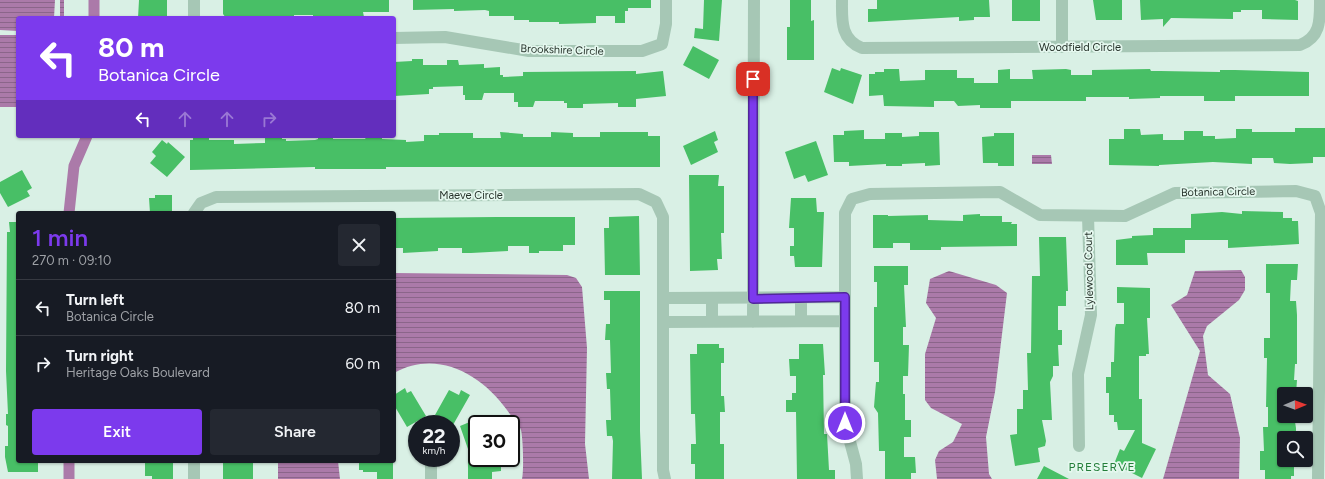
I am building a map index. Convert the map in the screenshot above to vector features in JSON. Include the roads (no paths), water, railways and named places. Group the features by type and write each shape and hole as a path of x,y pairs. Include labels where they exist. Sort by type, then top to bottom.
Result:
{"street":[{"path":"194,0 194,16"},
{"name":"Brookshire Circle","path":"396,38 445,37 529,51 642,51 662,44 666,24 666,0"},
{"path":"753,322 754,0"},
{"name":"Woodfield Circle","path":"842,0 842,27 853,43 862,48 1300,45 1313,38 1318,30 1320,0"},
{"path":"1062,0 1062,47"},
{"name":"Botanica Circle","path":"857,479 856,464 845,423 845,213 852,199 870,194 1000,192 1040,215 1125,216 1174,193 1296,190 1315,196 1321,213 1318,479"},
{"name":"Maeve Circle","path":"195,211 201,203 216,197 639,194 656,202 663,217 663,470 665,479"},
{"name":"Lylewood Court","path":"1079,446 1078,374 1091,315 1088,216"},
{"path":"663,298 753,299 845,297"},
{"path":"712,298 712,321"},
{"path":"801,298 801,321"},
{"path":"663,322 845,321"},
{"path":"194,463 194,479"},
{"path":"431,467 431,479"}],"waterway":[{"path":"94,0 94,16"},
{"path":"69,211 74,166 86,138"},
{"path":"69,463 69,479"}],"district":[{"name":"PRESERVE","path":"1102,467"}]}
